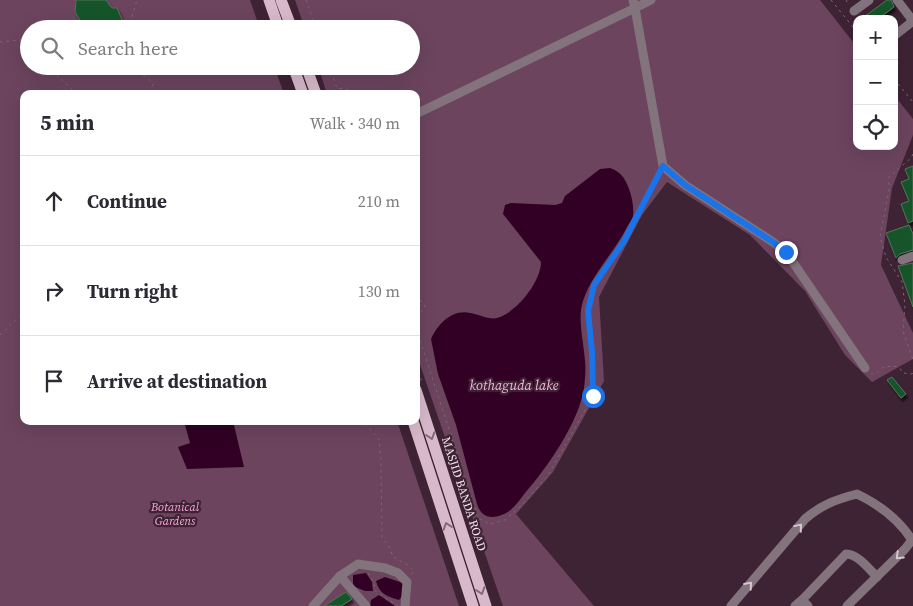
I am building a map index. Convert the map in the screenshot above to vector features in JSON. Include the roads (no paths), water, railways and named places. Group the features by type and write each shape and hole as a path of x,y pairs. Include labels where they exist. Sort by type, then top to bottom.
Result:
{"main road":[{"path":"269,0 276,20"},
{"path":"281,0 289,20"},
{"path":"296,75 302,90"},
{"path":"309,75 315,90"},
{"name":"MASJID BANDA ROAD","path":"420,402 486,606"},
{"name":"MASJID BANDA ROAD","path":"414,425 473,606"}],"street":[{"path":"420,112 634,4 651,0"},
{"path":"854,12 869,0"},
{"path":"898,0 913,21 898,33"},
{"path":"634,4 663,166 685,185 786,252 865,368"},
{"path":"902,260 913,256"},
{"path":"731,606 816,509 836,499 857,494 875,502 906,530 912,540 847,606"},
{"path":"802,604 846,554 852,554 877,577"},
{"path":"313,606 340,576 358,564 386,568 398,573 407,582 405,606"},
{"path":"340,576 366,606"}],"water":[{"name":"kothaguda lake","path":"610,168 620,174 626,182 632,199 633,216 621,238 597,273 587,291 581,308 585,371 581,401 561,444 543,471 518,502 510,511 504,514 495,517 487,516 481,512 477,504 456,425 438,374 431,339 446,319 457,313 470,313 487,318 497,318 504,315 526,296 537,278 541,262 503,214 505,205 511,203 555,205 562,203 565,196 600,169"},
{"path":"185,425 234,425 244,467 187,469 178,447 190,443"},
{"path":"366,573 372,582 373,591 365,591 353,586 353,575"},
{"path":"385,577 403,583 405,592 399,600 388,596 379,589 376,581"},
{"path":"379,595 395,606 370,606 371,600"}],"park label":[{"name":"Botanical Gardens","path":"175,514"}]}
